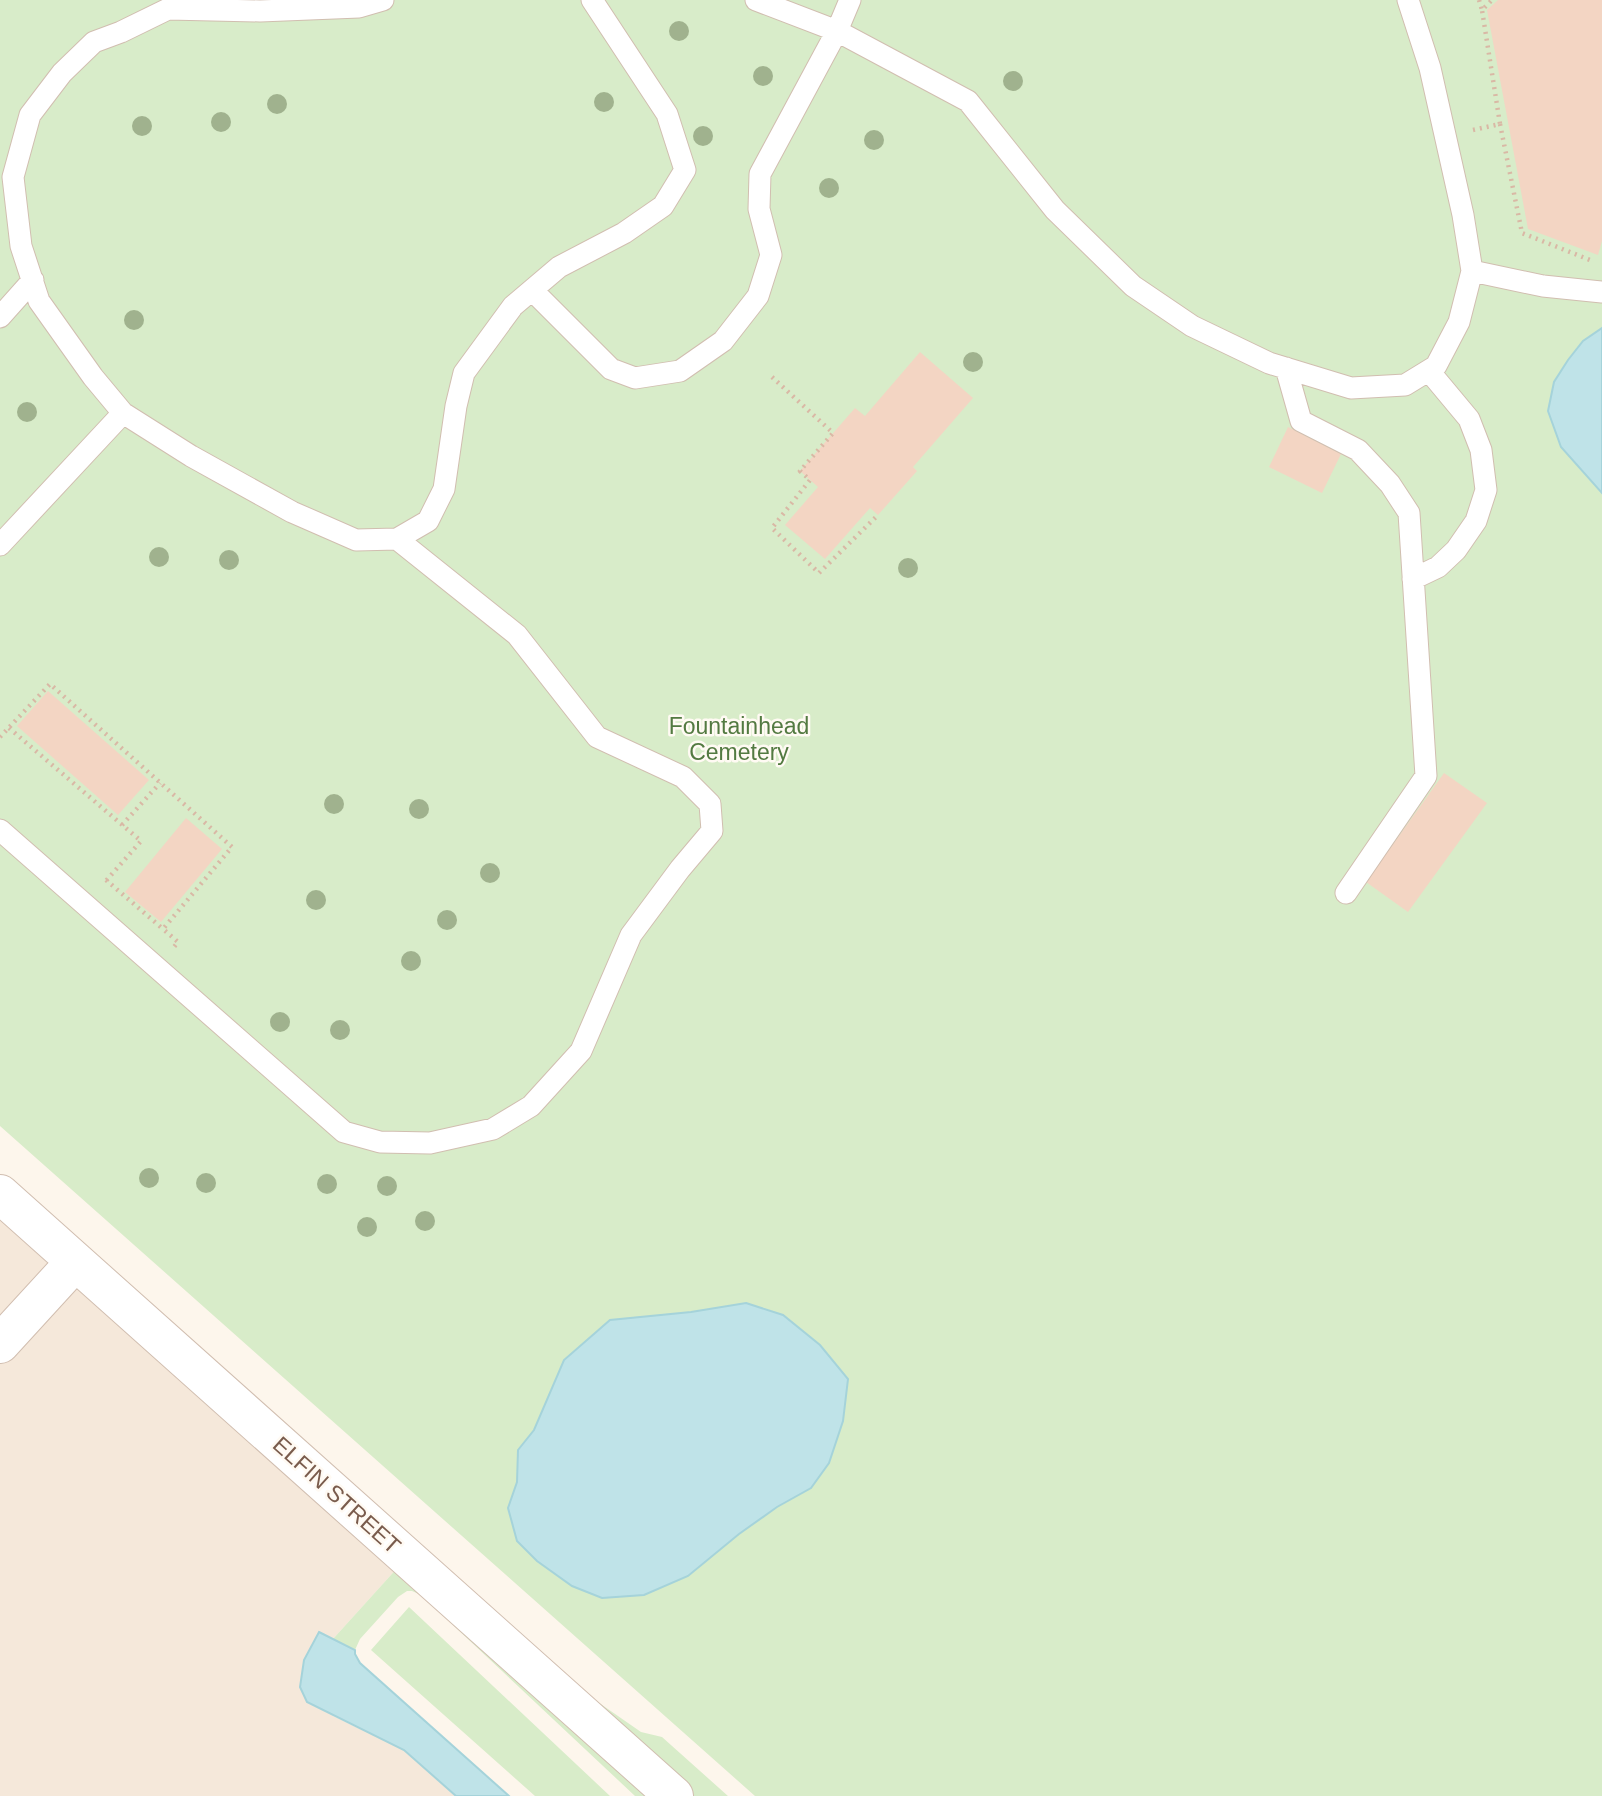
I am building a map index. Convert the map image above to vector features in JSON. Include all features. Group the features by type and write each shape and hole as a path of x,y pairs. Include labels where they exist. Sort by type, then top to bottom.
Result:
{"street":[{"name":"ELFIN STREET","path":"0,1194 674,1796"},
{"path":"0,1344 75,1262"}],"lane":[{"path":"383,0 359,7 297,10 169,9 94,42 62,72 30,115 13,177 21,246 39,301 93,377 123,413 191,456 292,512 356,540 397,539 428,521 444,489 456,406 464,373 513,306 559,267 624,233 663,206 685,170 667,114 592,0"},
{"path":"756,0 838,31 968,101 1055,210 1133,286 1192,326 1269,363 1351,388 1405,384 1436,366 1459,322 1472,271 1463,215 1430,68 1408,0"},
{"path":"532,290 611,369 635,378 680,371 723,341 758,296 771,255 759,209 760,174 838,31 850,0"},
{"path":"1472,271 1543,286 1602,292"},
{"path":"0,317 33,280"},
{"path":"1286,368 1301,421 1358,450 1390,484 1409,513 1426,776 1346,893"},
{"path":"1413,579 1438,567 1456,550 1476,521 1486,490 1481,450 1469,419 1429,370"},
{"path":"0,545 123,413"},
{"path":"0,830 344,1132 380,1142 430,1143 493,1129 531,1106 581,1051 631,935 712,831 710,804 684,777 597,737 517,635 397,539"}],"path":[{"path":"1479,0 1522,233 1596,262"},
{"path":"1482,10 1492,0"},
{"path":"1445,136 1500,124"},
{"path":"772,377 833,433 800,471 810,480 772,528 819,573 878,515"},
{"path":"0,737 50,684 232,847 163,929"},
{"path":"9,727 141,841 85,904"},
{"path":"122,825 160,783"},
{"path":"106,880 178,942 156,967"}],"shaded area":[{"path":"0,1196 401,1564 333,1639 319,1633 333,1716 404,1750 456,1796 0,1796"}],"green space":[{"name":"Fountainhead Cemetery","path":"0,0 1602,0 1602,1796 755,1796 0,1126"},
{"path":"400,1565 641,1732 662,1737 728,1796 635,1796 421,1595 412,1591 398,1597 360,1639 355,1650 333,1639"},
{"path":"409,1607 610,1796 535,1796 371,1650"}],"water":[{"path":"1602,328 1602,493 1561,447 1548,411 1554,382 1568,360 1583,341"},
{"path":"746,1303 783,1315 820,1345 848,1379 843,1421 829,1463 811,1488 777,1507 739,1534 688,1576 644,1595 602,1598 572,1586 537,1561 517,1541 508,1508 517,1482 518,1450 534,1430 564,1360 610,1320 691,1312"},
{"path":"319,1632 355,1650 360,1663 509,1796 456,1796 404,1750 307,1702 300,1687 304,1660"}],"building":[{"path":"1498,0 1602,0 1602,241 1598,255 1528,229 1487,10"},
{"path":"920,352 973,398 913,467 917,471 878,515 870,508 825,559 785,525 818,487 800,471 855,408 865,416"},
{"path":"1288,427 1341,454 1322,493 1269,467"},
{"path":"48,691 149,780 118,815 17,726"},
{"path":"1444,773 1487,803 1408,912 1366,882"},
{"path":"186,818 222,849 161,922 125,892"}]}
